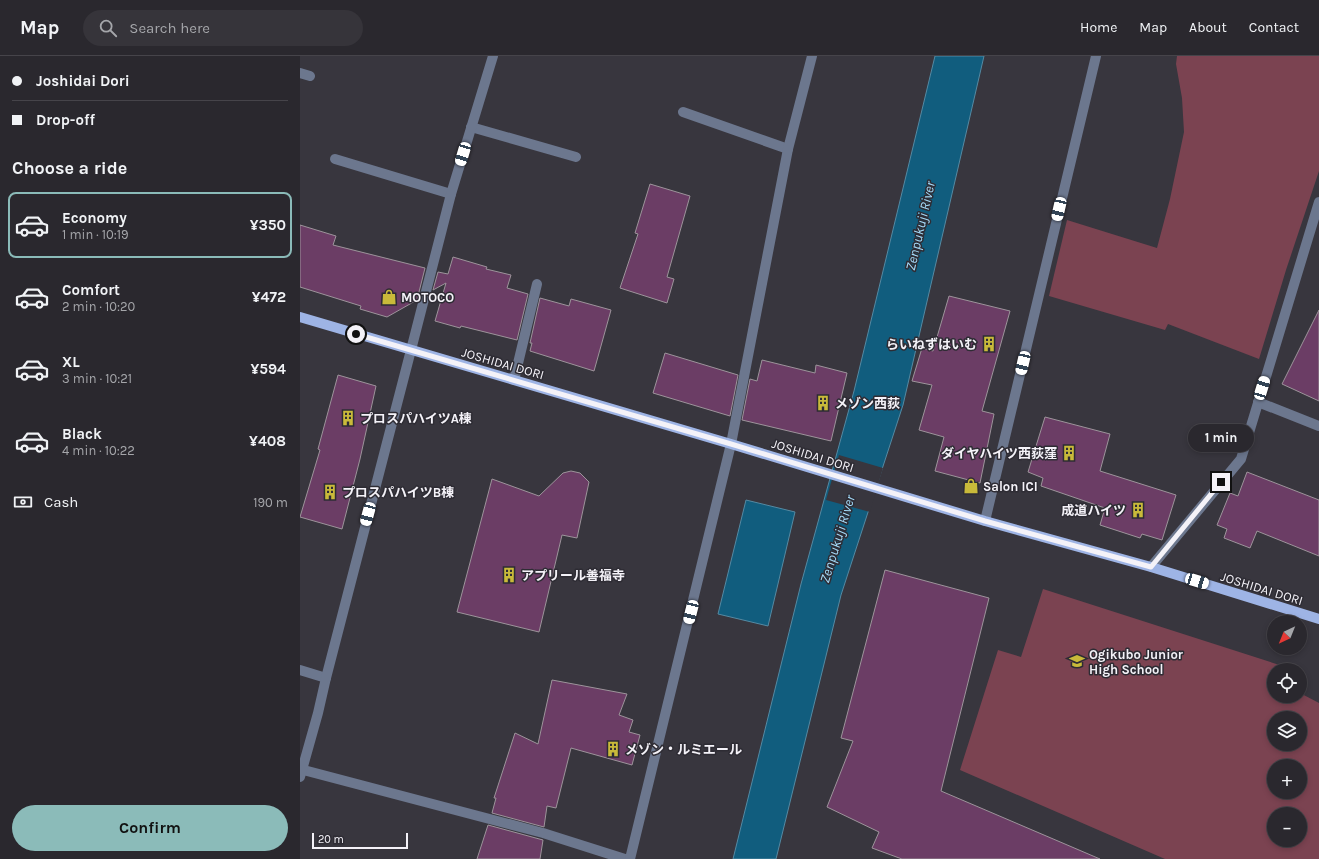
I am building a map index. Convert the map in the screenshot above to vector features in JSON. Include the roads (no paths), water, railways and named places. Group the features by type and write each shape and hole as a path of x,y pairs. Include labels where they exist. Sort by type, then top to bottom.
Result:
{"main road":[{"name":"JOSHIDAI DORI","path":"300,317 731,444 985,521 1151,567 1319,619"}],"street":[{"path":"493,56 451,194 318,713 301,772 543,832 625,859"},
{"path":"630,859 731,444 788,149 812,56"},
{"path":"985,521 1096,56"},
{"path":"683,112 788,149"},
{"path":"471,127 576,158"},
{"path":"335,160 451,194"},
{"path":"1151,567 1240,459 1319,202"},
{"path":"514,380 537,284"},
{"path":"1258,402 1319,426"},
{"path":"300,670 326,678"}],"water":[{"name":"Zenpukuji River","path":"935,56 984,56 903,405 841,595 776,859 733,859 801,584 854,391"},
{"path":"746,500 795,512 768,626 718,614"}],"place":[{"name":"MOTOCO","path":"389,297"},
{"name":"らいねずはいむ","path":"989,344"},
{"name":"メゾン西荻","path":"823,403"},
{"name":"プロスパハイツA棟","path":"348,418"},
{"name":"ダイヤハイツ西荻窪","path":"1069,453"},
{"name":"Salon ICI","path":"971,486"},
{"name":"プロスパハイツB棟","path":"330,492"},
{"name":"成道ハイツ","path":"1138,510"},
{"name":"アプリール善福寺","path":"509,575"},
{"name":"Ogikubo Junior High School","path":"1077,661"},
{"name":"メゾン・ルミエール","path":"613,749"}]}
